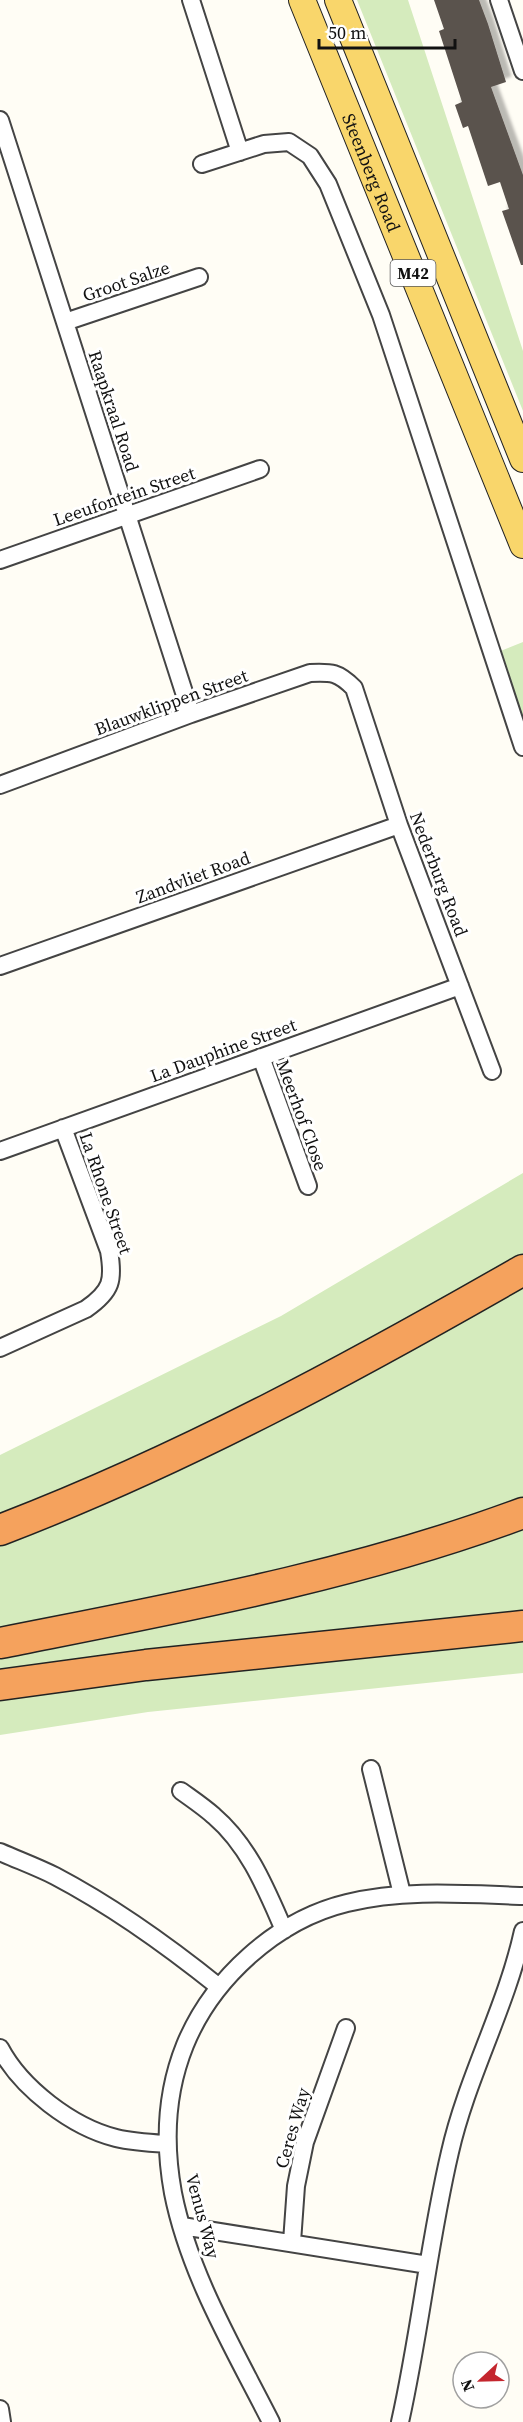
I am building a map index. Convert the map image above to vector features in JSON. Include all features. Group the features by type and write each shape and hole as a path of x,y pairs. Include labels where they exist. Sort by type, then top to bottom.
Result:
{"highway":[{"path":"0,1530 183,1453 401,1340 523,1270"},
{"path":"0,1643 341,1571 478,1530 523,1513"},
{"path":"0,1685 146,1665 523,1626"}],"main road":[{"name":"Steenberg Road","path":"302,0 523,545"},
{"name":"Steenberg Road","path":"338,0 523,459"}],"street":[{"path":"191,0 240,152"},
{"path":"499,0 523,71"},
{"name":"Raapkraal Road","path":"0,120 191,714"},
{"path":"202,165 264,144 289,142 310,156 328,184 381,315 523,747"},
{"name":"Groot Salze","path":"65,322 199,277"},
{"name":"Leeufontein Street","path":"0,560 260,469"},
{"name":"Blauwklippen Street","path":"0,786 191,714 310,673 326,672 341,675 354,688"},
{"name":"Nederburg Road","path":"354,688 399,825 492,1071"},
{"name":"Zandvliet Road","path":"2,961 399,825"},
{"name":"La Dauphine Street","path":"0,1151 460,986"},
{"name":"Meerhof Close","path":"261,1057 308,1186"},
{"name":"La Rhone Street","path":"0,1348 86,1309 99,1300 110,1286 112,1271 109,1251 63,1128"},
{"path":"371,1769 402,1894"},
{"path":"181,1791 215,1816 237,1839 251,1860 284,1930"},
{"path":"0,1852 55,1876 111,1909 163,1943 219,1987"},
{"name":"Venus Way","path":"271,2422 201,2280 173,2193 167,2144 168,2113 182,2053 219,1987 251,1954 284,1930 314,1915 346,1903 402,1894 523,1896"},
{"path":"400,2422 450,2152 458,2123 509,1983 523,1932"},
{"name":"Ceres Way","path":"292,2242 296,2187 305,2142 346,2028"},
{"path":"0,2048 24,2081 70,2119 116,2138 167,2144"},
{"path":"182,2226 428,2265"},
{"path":"0,2409 2,2422"}],"green space":[{"path":"357,0 408,0 523,351 523,411"},
{"path":"523,642 523,747 493,654"},
{"path":"523,1173 523,1673 148,1712 0,1735 0,1455 281,1316"}],"building":[{"path":"434,0 479,0 488,24 506,82 491,87 523,175 523,265 521,265 502,211 509,209 500,182 488,186 468,126 463,128 455,105 462,102 439,31 444,29"}]}
